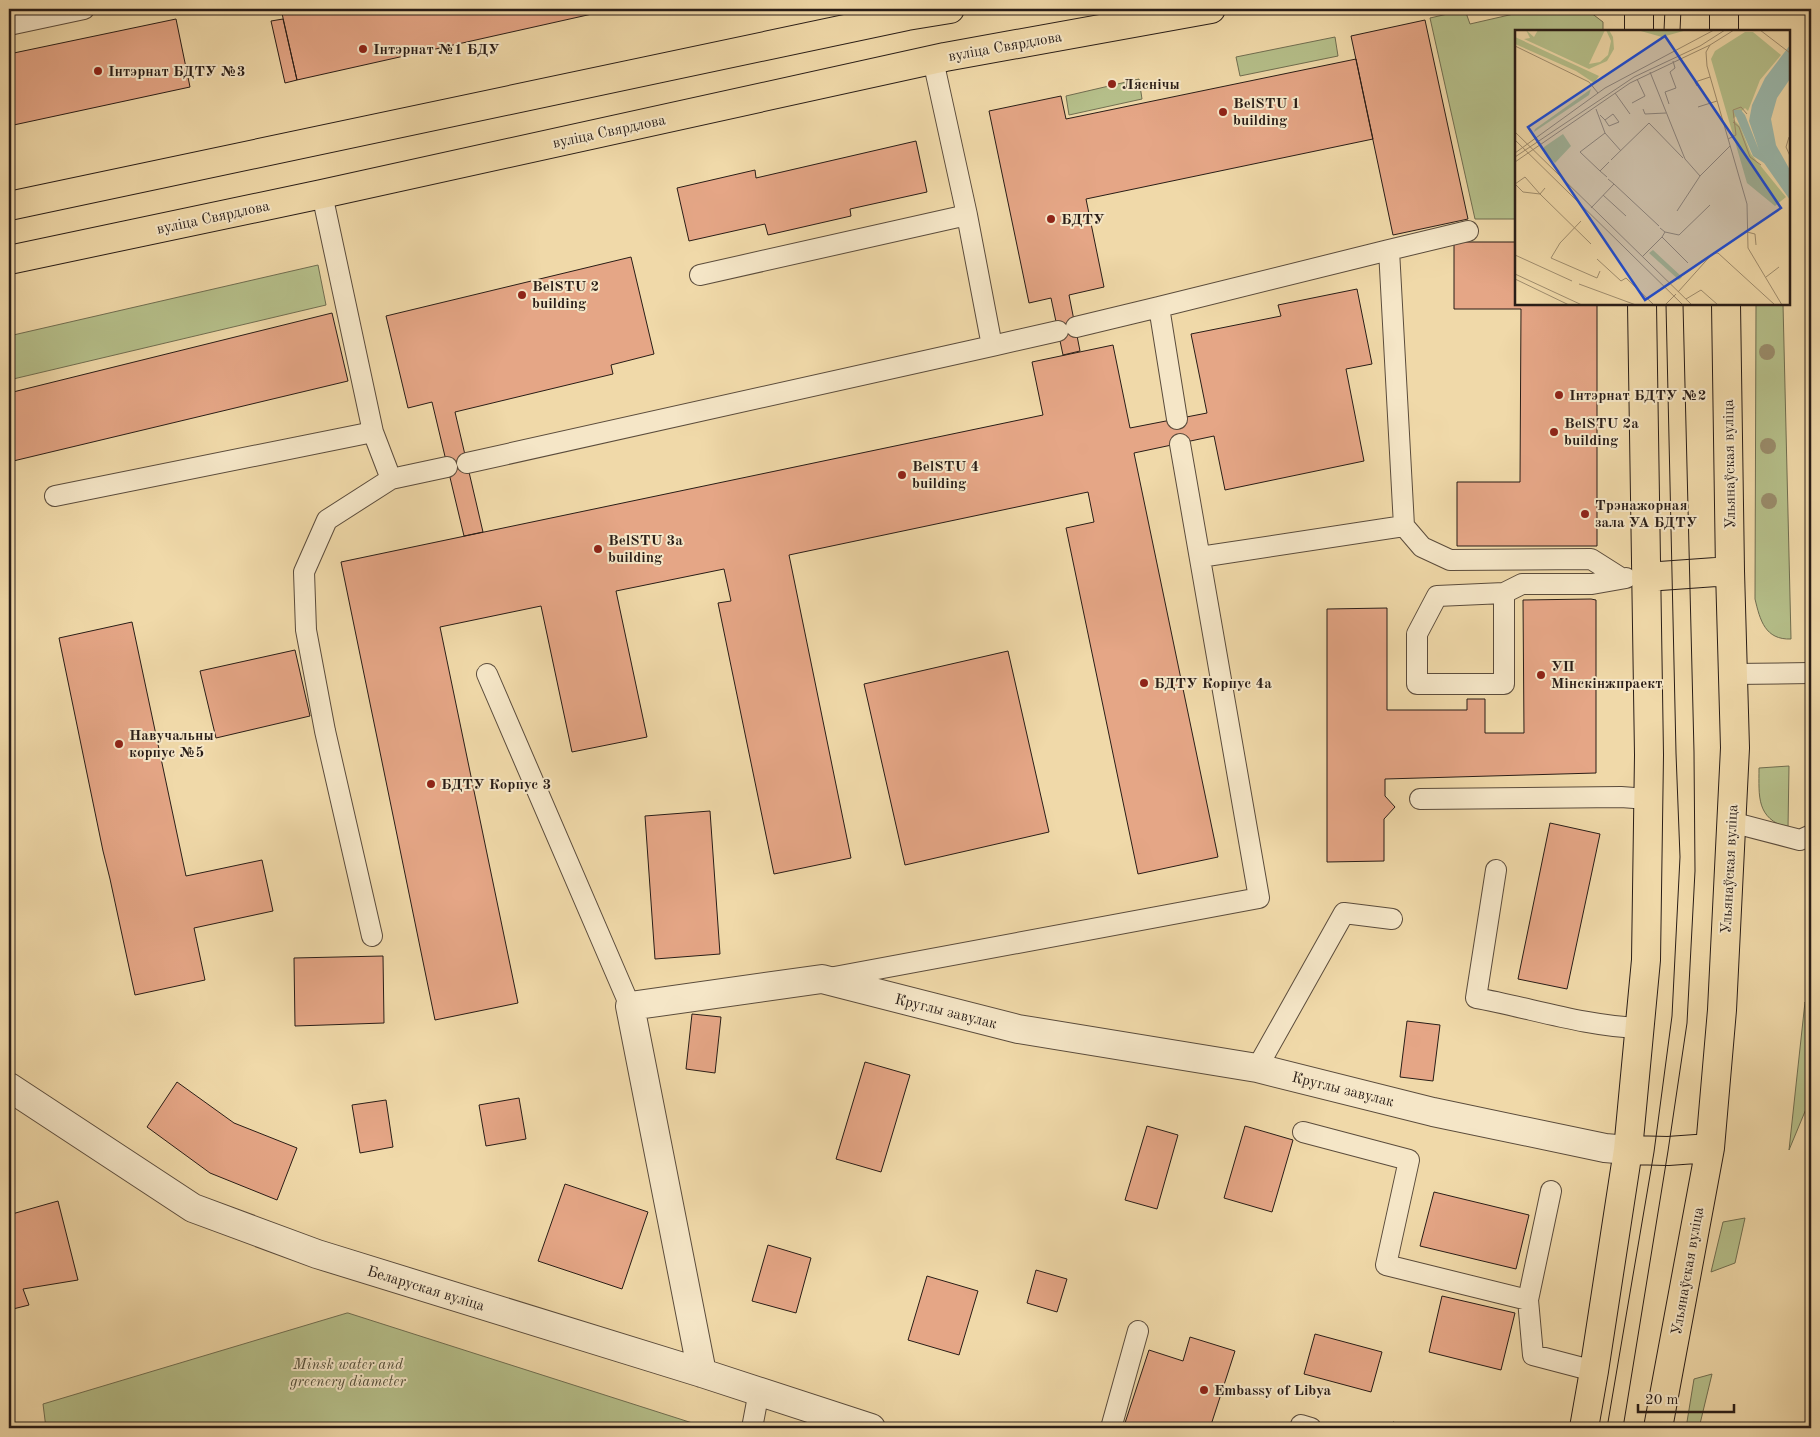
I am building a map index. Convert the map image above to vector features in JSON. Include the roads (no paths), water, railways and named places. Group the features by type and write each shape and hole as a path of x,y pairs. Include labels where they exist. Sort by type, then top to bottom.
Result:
{"main road":[{"path":"9,206 907,12 950,9"},
{"name":"вуліца Свярдлова","path":"9,260 322,194 933,60 1211,9"},
{"path":"1639,9 1639,30"},
{"path":"1724,9 1724,30"},
{"path":"1584,1428 1628,1150 1646,960 1649,755 1633,578 1642,305"},
{"name":"Ульянаўская вуліца","path":"1658,1428 1710,1148 1722,1010 1735,748 1726,305"},
{"path":"1633,578 1730,571"},
{"path":"1628,1150 1668,1151 1710,1148"}],"street":[{"name":"Круглы завулак","path":"630,1006 822,979 1018,1029 1257,1068 1434,1112 1605,1148 1628,1150"},
{"path":"630,1006 702,1373"},
{"name":"Беларуская вуліца","path":"9,1087 193,1208 317,1254 760,1391 872,1428"}],"lane":[{"path":"14,19 84,9"},
{"path":"933,60 967,215 992,346"},
{"path":"322,194 373,432 391,479"},
{"path":"700,275 967,215"},
{"path":"467,463 1067,329 1468,231"},
{"path":"1390,250 1404,526 1422,547 1450,560 1591,560 1633,578"},
{"path":"1159,307 1176,419"},
{"path":"55,496 373,432"},
{"path":"822,979 1260,898 1180,444"},
{"path":"372,936 325,731 306,630 304,572 327,520 391,479 447,467"},
{"path":"1200,556 1404,526"},
{"path":"1504,593 1504,684 1417,684 1417,634 1437,596 1504,593 1522,584 1592,584 1633,578"},
{"path":"1732,674 1811,673"},
{"path":"487,674 630,1006"},
{"path":"1420,799 1621,796 1648,799"},
{"path":"1731,822 1800,840 1811,835"},
{"path":"1496,870 1476,998 1582,1022 1640,1028"},
{"path":"1257,1068 1344,912 1392,919"},
{"path":"1303,1132 1409,1160 1386,1265 1528,1300"},
{"path":"1552,1191 1528,1300 1533,1354 1594,1371"},
{"path":"1111,1428 1138,1331"},
{"path":"752,1428 760,1391"}],"tram line":[{"path":"1664,30 1665,9"},
{"path":"1680,30 1681,9"},
{"path":"1607,1428 1654,1152 1672,1016 1680,857 1666,305"},
{"path":"1623,1428 1687,1023 1695,871 1694,752 1683,305"}],"place":[{"name":"Інтэрнат №1 БДУ","path":"363,49"},
{"name":"Інтэрнат БДТУ №3","path":"98,71"},
{"name":"Ляснічы","path":"1112,84"},
{"name":"BelSTU 1 building","path":"1223,112"},
{"name":"БДТУ","path":"1051,219"},
{"name":"BelSTU 2 building","path":"522,295"},
{"name":"Інтэрнат БДТУ №2","path":"1559,395"},
{"name":"BelSTU 2a building","path":"1554,432"},
{"name":"BelSTU 4 building","path":"902,475"},
{"name":"Трэнажорная зала УА БДТУ","path":"1585,514"},
{"name":"BelSTU 3a building","path":"598,549"},
{"name":"УП Мінскінжпраект","path":"1541,675"},
{"name":"БДТУ Корпус 4а","path":"1144,683"},
{"name":"Навучальны корпус №5","path":"119,744"},
{"name":"БДТУ Корпус 3","path":"431,784"},
{"name":"Embassy of Libya","path":"1204,1390"}],"park label":[{"name":"Minsk water and greenery diameter","path":"348,1372"}]}
